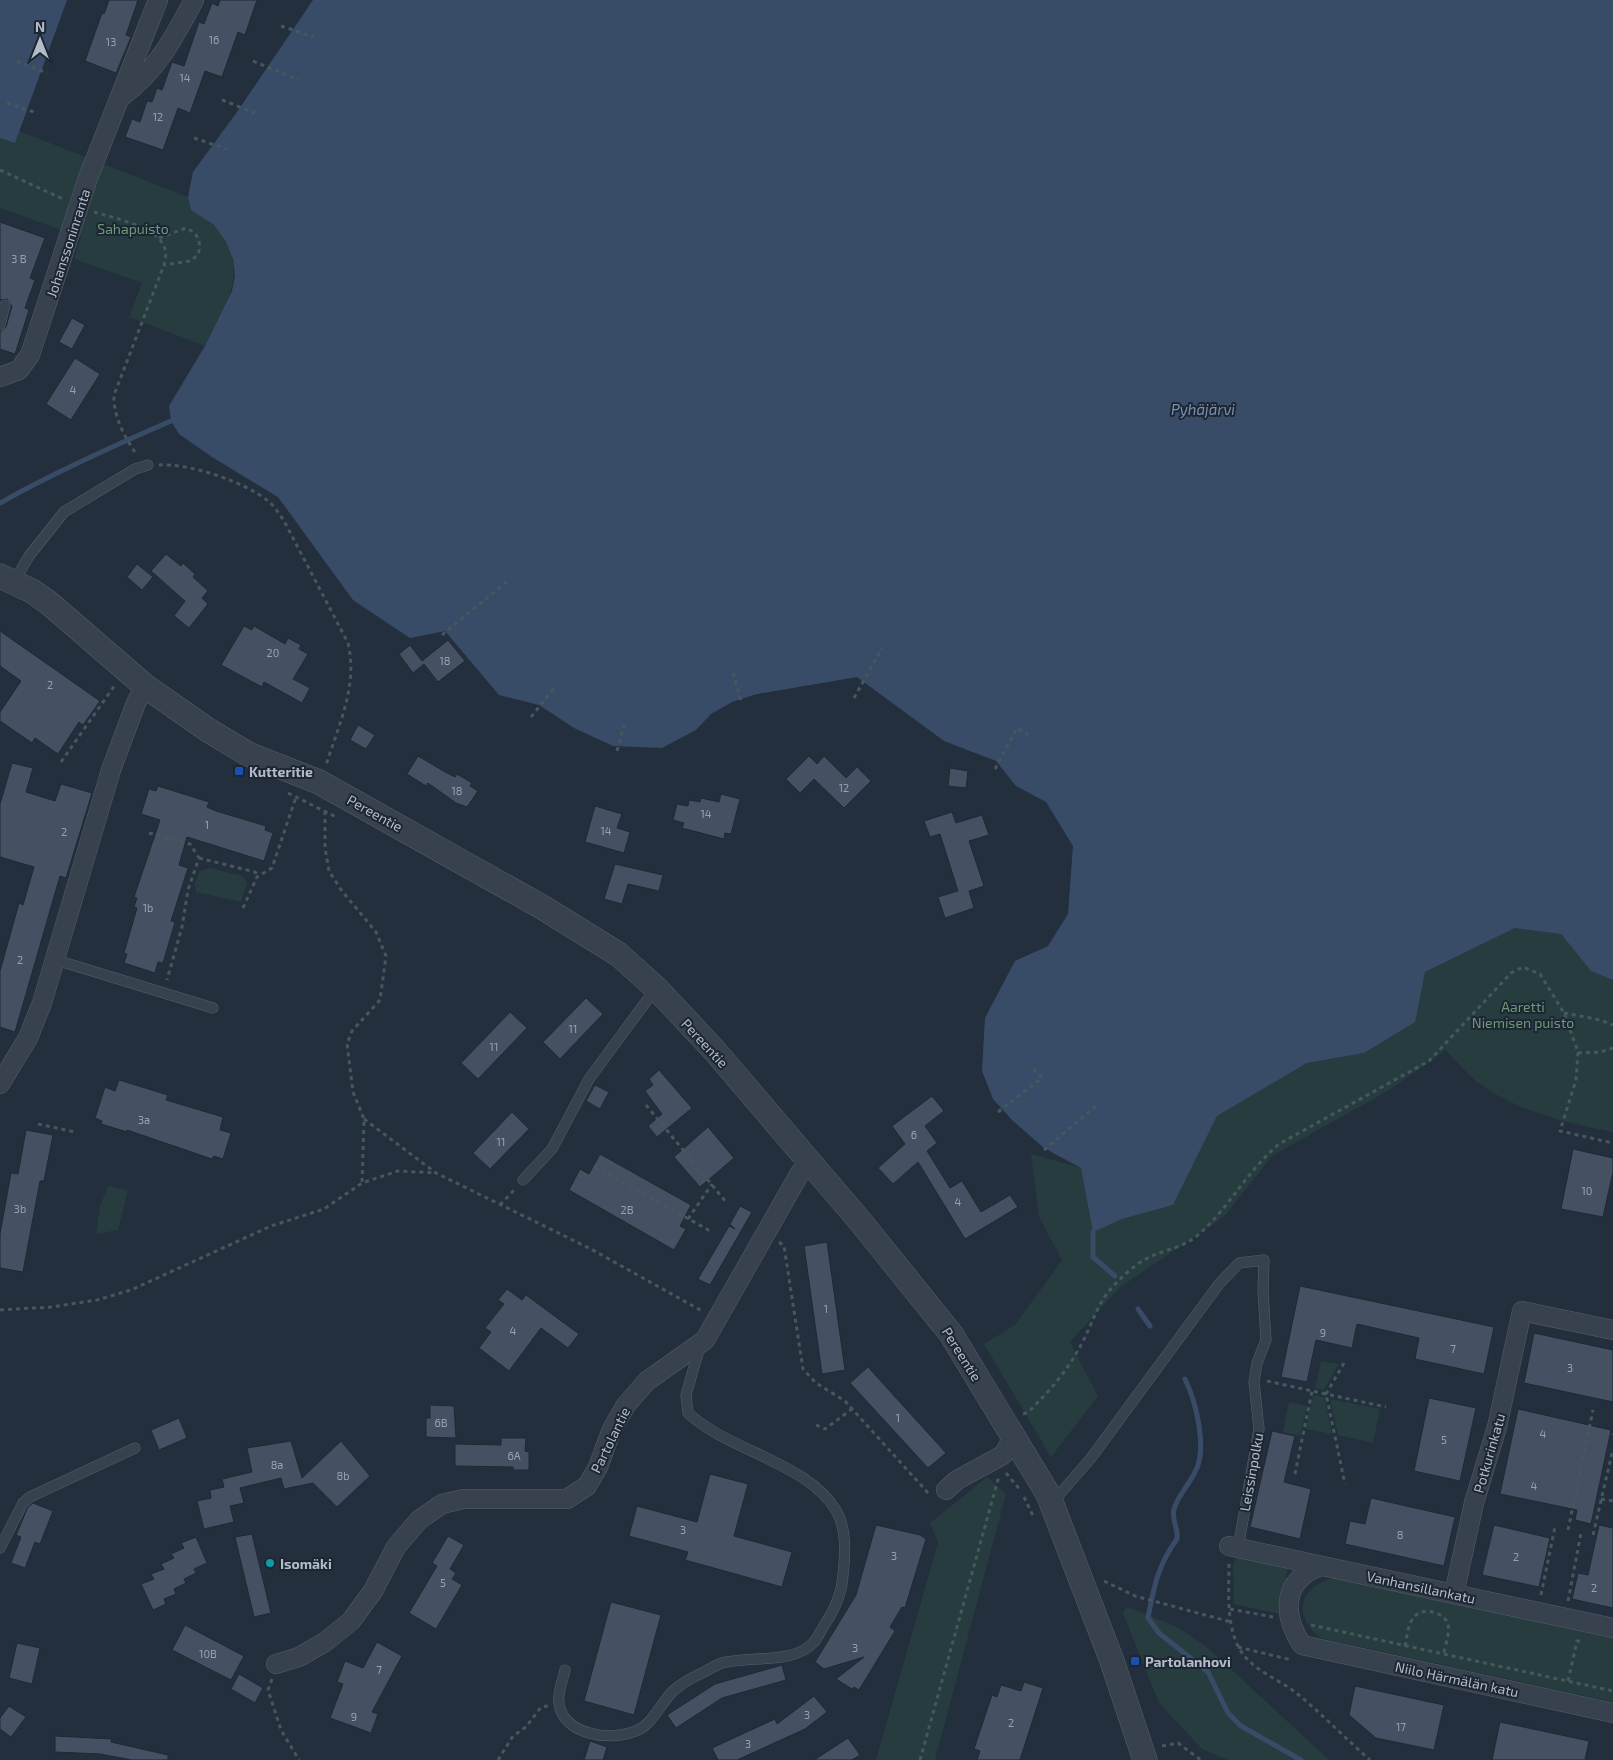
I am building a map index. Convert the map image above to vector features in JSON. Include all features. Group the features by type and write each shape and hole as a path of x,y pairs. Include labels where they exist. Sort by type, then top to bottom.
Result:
{"street":[{"name":"Johanssoninranta","path":"0,378 19,370 30,355 88,178 122,96 158,0"},
{"name":"Johanssoninranta","path":"122,96 151,71 178,31 194,0"},
{"name":"Pereentie","path":"7,579 49,603 140,695 181,714 235,747 319,782 441,849 580,929 618,954 656,988 714,1050 907,1278 951,1334 1006,1453 1039,1476 1052,1504 1112,1661 1153,1753"},
{"path":"0,1084 28,1038 56,960 111,770 140,695"},
{"name":"Partolantie","path":"276,1664 299,1657 324,1642 352,1621 372,1591 396,1547 419,1520 442,1504 463,1499 567,1499 578,1494 587,1486 598,1467 612,1429 626,1405 647,1381 701,1343 718,1320 800,1173 812,1166"},
{"name":"Potkurinkatu","path":"1454,1594 1474,1503 1497,1427 1522,1311 1613,1330"},
{"path":"940,1495 957,1480 1006,1453"},
{"name":"Vanhansillankatu","path":"1236,1543 1321,1566 1613,1628"},
{"path":"1289,1620 1293,1588 1307,1570 1321,1566"},
{"name":"Niilo Härmälän katu","path":"1289,1620 1302,1645 1613,1713"}],"lane":[{"path":"0,325 5,305"},
{"path":"7,579 64,512 135,469 148,465"},
{"path":"56,960 213,1008"},
{"path":"523,1180 552,1149 589,1079 656,988"},
{"name":"Leissinpolku","path":"1052,1504 1091,1458 1219,1284 1239,1263 1264,1260 1263,1291 1266,1340 1257,1363 1255,1378 1259,1430 1236,1543"},
{"path":"565,1670 558,1703 566,1718 575,1726 596,1736 638,1730 656,1713 674,1691 699,1674 723,1663 788,1656 812,1645 837,1606 845,1559 844,1532 838,1513 818,1488 798,1474 770,1462 700,1424 688,1413 686,1395 701,1343"},
{"path":"0,1548 23,1503 30,1497 135,1448"}],"path":[{"path":"281,26 314,37"},
{"path":"17,62 47,72"},
{"path":"253,62 299,80"},
{"path":"222,100 255,113"},
{"path":"7,103 34,112"},
{"path":"194,138 227,149"},
{"path":"0,170 80,207 132,223 159,238 166,250 164,265 114,395 114,406 118,420 136,454"},
{"path":"159,238 186,228 196,234 200,244 198,255 190,261 164,265"},
{"path":"148,465 164,464 209,473 244,486 270,502 283,519 348,643 350,654 352,680 326,765"},
{"path":"442,635 510,580"},
{"path":"854,698 882,648"},
{"path":"734,673 741,701"},
{"path":"108,678 115,684 140,695"},
{"path":"61,762 115,684"},
{"path":"531,717 555,687"},
{"path":"617,751 624,725"},
{"path":"995,769 1017,728 1029,734"},
{"path":"287,793 341,820"},
{"path":"243,908 259,876 272,868 296,797"},
{"path":"325,811 325,848 329,871 342,891 376,932 386,956 380,1000 352,1031 347,1044 353,1092 364,1119 362,1183"},
{"path":"149,833 190,844 199,858 255,872 259,876"},
{"path":"164,993 182,927 188,890 199,858"},
{"path":"1026,1413 1048,1392 1070,1363 1081,1344 1095,1312 1109,1291 1138,1264 1152,1256 1178,1248 1196,1237 1218,1217 1238,1186 1260,1159 1278,1144 1429,1061 1511,973 1523,967 1540,974 1564,1013 1578,1053 1576,1080 1560,1131 1613,1142"},
{"path":"1564,1013 1600,1020 1613,1025"},
{"path":"1578,1053 1602,1052 1613,1048"},
{"path":"998,1112 1042,1078 1031,1066"},
{"path":"1044,1150 1098,1104"},
{"path":"646,1105 726,1202"},
{"path":"364,1119 436,1173 591,1249 718,1320"},
{"path":"38,1124 75,1132"},
{"path":"594,1166 712,1232"},
{"path":"0,1310 51,1307 97,1300 132,1290 271,1226 324,1209 362,1183 398,1171 436,1173"},
{"path":"500,1205 523,1180"},
{"path":"688,1219 712,1184"},
{"path":"768,1232 784,1246 803,1370 816,1383 845,1401 940,1495"},
{"path":"1344,1363 1326,1394 1345,1484"},
{"path":"1255,1378 1386,1407"},
{"path":"1295,1474 1312,1391"},
{"path":"816,1425 825,1429 852,1409"},
{"path":"1568,1530 1593,1410"},
{"path":"1593,1535 1613,1448"},
{"path":"1006,1453 1037,1526"},
{"path":"920,1760 1006,1453"},
{"path":"1601,1499 1613,1501"},
{"path":"1540,1600 1555,1527"},
{"path":"1567,1606 1581,1533"},
{"path":"1236,1543 1230,1609 1231,1622 1238,1647 1248,1660 1298,1694 1370,1760"},
{"path":"1098,1579 1135,1596 1231,1622"},
{"path":"1230,1609 1289,1620 1613,1691"},
{"path":"1405,1646 1410,1624 1415,1616 1425,1611 1440,1614 1447,1622 1448,1632 1439,1676"},
{"path":"1568,1681 1577,1640 1586,1642"},
{"path":"1238,1647 1254,1652"},
{"path":"276,1664 268,1690 281,1730 299,1760"},
{"path":"498,1760 514,1736 526,1727 541,1707 558,1703"},
{"path":"1153,1753 1178,1743 1201,1760"}],"green space":[{"name":"Sahapuisto","path":"19,131 188,197 193,209 215,227 226,243 232,258 234,272 227,301 205,346 129,317 142,283 74,259 81,237 0,208 0,138 15,143"},
{"path":"210,868 243,876 247,883 241,902 196,892 195,883 200,871"},
{"name":"Aaretti Niemisen puisto","path":"1515,928 1561,934 1591,971 1613,980 1613,1132 1557,1119 1502,1098 1470,1076 1446,1050 1389,1090 1272,1156 1227,1213 1218,1221 1119,1288 1070,1342 1098,1396 1051,1457 984,1344 1015,1325 1062,1260 1039,1217 1031,1154 1081,1168 1093,1231 1122,1219 1173,1205 1217,1116 1307,1063 1364,1053 1414,1022 1425,972"},
{"path":"108,1186 128,1190 118,1230 96,1234 100,1206"},
{"path":"1321,1361 1339,1364 1324,1390 1315,1388"},
{"path":"1313,1395 1324,1397 1332,1434 1306,1429"},
{"path":"1330,1399 1380,1409 1373,1443 1338,1435"},
{"path":"1289,1402 1307,1406 1300,1436 1283,1432"},
{"path":"987,1477 1006,1494 935,1760 876,1760 938,1542 930,1523"},
{"path":"1237,1557 1288,1567 1279,1614 1234,1604 1233,1564"},
{"path":"1333,1578 1613,1638 1613,1702 1320,1638 1305,1620 1303,1603 1313,1588"},
{"path":"1126,1608 1134,1609 1179,1628 1207,1647 1329,1760 1228,1760 1202,1749 1159,1703 1123,1613"}],"water":[{"path":"0,0 67,0 15,143 0,138"},
{"name":"Pyhäjärvi","path":"313,0 1613,0 1613,980 1591,971 1561,934 1515,928 1425,972 1415,1022 1364,1053 1307,1063 1217,1116 1173,1205 1122,1219 1093,1232 1081,1168 1044,1148 1013,1121 993,1099 982,1071 985,1018 1015,961 1048,946 1068,914 1073,846 1046,802 1016,786 996,761 944,741 857,677 757,694 732,702 711,714 696,730 662,748 613,746 574,728 539,705 499,695 445,631 410,638 353,600 278,497 212,457 179,434 171,421 169,406 205,346 232,291 235,276 233,259 226,242 214,225 191,210 188,197 193,172 237,112"}],"building":[{"path":"109,0 138,0 126,35 131,37 116,73 85,61 102,13 104,14"},
{"path":"220,0 257,0 245,35 238,32 222,77 205,71 190,113 178,108 163,150 125,137 132,119 140,122 147,101 152,102 157,88 162,90 172,62 184,66 199,22 204,24 212,3 218,6"},
{"path":"0,222 45,238 30,278 35,280 25,308 29,310 15,354 0,349 0,332 6,327 12,306 7,299 0,300"},
{"path":"72,318 85,325 72,349 59,342"},
{"path":"75,358 100,374 71,420 46,404"},
{"path":"166,554 181,566 183,563 195,574 193,577 208,591 202,598 208,604 189,628 174,616 185,601 151,571"},
{"path":"137,564 153,577 142,590 127,577"},
{"path":"244,626 252,630 254,626 285,644 288,638 301,645 299,649 308,654 293,679 310,688 302,703 264,682 262,687 221,665"},
{"path":"0,631 100,701 83,725 79,722 58,754 35,738 32,743 0,721 0,712 21,681 0,666"},
{"path":"448,640 465,661 438,682 424,664 413,673 399,654 410,645 422,661"},
{"path":"358,725 375,735 366,749 350,740"},
{"path":"418,756 455,777 457,774 472,783 470,786 478,791 467,807 456,803 428,783 426,786 407,774"},
{"path":"809,756 817,764 824,756 846,778 857,767 871,781 844,808 814,779 800,793 786,779"},
{"path":"12,763 33,768 26,792 55,801 61,784 92,793 66,878 60,876 15,1032 0,1027 0,971 19,903 23,905 34,867 0,857 0,804"},
{"path":"950,768 968,771 966,788 948,786"},
{"path":"158,786 209,802 207,807 266,826 265,830 273,833 264,861 187,837 179,865 188,868 171,921 175,922 163,963 158,962 155,973 124,963 127,954 124,953 137,908 134,907 137,898 134,897 160,820 141,814 149,789 156,791"},
{"path":"721,794 740,799 731,834 725,833 724,839 682,828 684,823 673,820 677,804 688,806 689,800 700,802 701,798 719,802"},
{"path":"595,806 622,814 617,828 630,832 624,853 585,842"},
{"path":"952,812 956,823 982,815 989,835 969,841 984,886 969,891 974,908 945,918 938,897 958,891 940,834 930,837 924,821"},
{"path":"615,864 663,875 659,891 628,884 622,904 604,899"},
{"path":"586,998 603,1014 560,1059 543,1042"},
{"path":"510,1012 527,1028 478,1079 461,1063"},
{"path":"659,1070 692,1108 657,1137 648,1126 662,1114 645,1091 653,1085 649,1079"},
{"path":"119,1080 168,1095 166,1100 223,1117 220,1130 231,1133 223,1159 214,1156 212,1159 127,1130 127,1132 101,1124 102,1121 95,1118 105,1087 115,1091"},
{"path":"595,1085 609,1092 600,1109 586,1101"},
{"path":"932,1096 944,1111 925,1126 937,1143 927,1151 950,1188 962,1181 981,1212 1010,1195 1018,1207 965,1239 918,1162 893,1184 878,1168 905,1144 892,1126"},
{"path":"512,1112 529,1129 490,1169 473,1153"},
{"path":"708,1127 734,1158 700,1187 674,1157"},
{"path":"26,1130 53,1135 44,1181 40,1181 23,1272 0,1268 0,1234 11,1173 18,1174"},
{"path":"1573,1149 1613,1158 1613,1172 1603,1217 1561,1209"},
{"path":"600,1154 691,1205 680,1226 686,1229 674,1250 569,1190 580,1169 589,1174"},
{"path":"740,1206 752,1212 710,1285 698,1279 729,1226 735,1229 730,1224"},
{"path":"827,1242 845,1370 822,1374 804,1246"},
{"path":"1300,1286 1494,1327 1484,1374 1415,1359 1419,1338 1357,1324 1352,1348 1316,1340 1307,1382 1281,1377"},
{"path":"507,1289 522,1300 526,1295 579,1334 568,1348 541,1328 509,1371 479,1348 491,1332 485,1328 504,1304 498,1300"},
{"path":"1534,1333 1613,1350 1613,1402 1524,1383"},
{"path":"868,1367 946,1453 928,1468 850,1383"},
{"path":"1429,1398 1476,1408 1460,1481 1414,1471"},
{"path":"430,1405 454,1406 456,1438 426,1437 426,1418 430,1418"},
{"path":"1518,1409 1611,1430 1591,1524 1575,1520 1577,1510 1500,1494"},
{"path":"179,1418 187,1438 159,1450 151,1430"},
{"path":"1272,1431 1295,1436 1284,1482 1311,1489 1300,1539 1250,1527"},
{"path":"501,1438 526,1438 525,1451 529,1452 529,1470 513,1470 513,1467 455,1466 455,1444 501,1445"},
{"path":"291,1441 302,1478 341,1441 370,1476 337,1507 313,1483 284,1489 281,1478 240,1488 244,1503 230,1506 234,1522 204,1529 197,1501 211,1498 210,1490 224,1487 222,1479 252,1472 247,1448"},
{"path":"710,1474 748,1484 734,1536 792,1552 782,1587 685,1560 688,1552 629,1536 637,1506 697,1522"},
{"path":"1371,1498 1455,1517 1444,1566 1345,1544 1350,1521 1365,1524"},
{"path":"33,1503 53,1511 40,1544 35,1542 25,1568 11,1563 21,1537 16,1535 28,1507"},
{"path":"876,1525 920,1535 926,1539 905,1608 902,1607 890,1627 895,1631 859,1690 854,1687 852,1689 836,1679 864,1657 824,1669 815,1662 856,1595"},
{"path":"1494,1525 1550,1538 1539,1587 1482,1575"},
{"path":"1599,1525 1613,1528 1613,1608 1572,1599 1578,1573 1588,1575"},
{"path":"252,1534 271,1613 254,1617 235,1537"},
{"path":"448,1536 464,1545 450,1569 456,1573 452,1579 462,1585 436,1629 409,1613 437,1566 432,1563"},
{"path":"196,1537 207,1563 194,1569 196,1573 184,1579 186,1583 174,1589 176,1594 164,1599 166,1604 153,1610 141,1584 154,1579 151,1574 164,1569 161,1564 174,1558 171,1554 184,1548 181,1543"},
{"path":"611,1602 661,1615 634,1715 584,1701"},
{"path":"185,1625 244,1656 231,1680 172,1650"},
{"path":"377,1642 402,1656 372,1712 378,1714 371,1733 330,1718 343,1684 337,1682 345,1661 363,1668"},
{"path":"17,1643 40,1648 32,1684 9,1678"},
{"path":"782,1665 786,1680 722,1698 676,1728 667,1715 715,1684"},
{"path":"239,1674 263,1688 255,1703 231,1689"},
{"path":"1024,1682 1043,1688 1020,1760 977,1760 980,1751 974,1749 992,1695 997,1697 1001,1685 1021,1691"},
{"path":"1355,1686 1444,1705 1434,1750 1376,1738 1349,1715"},
{"path":"814,1696 827,1712 805,1729 737,1760 718,1760 712,1748 775,1719 777,1724"},
{"path":"9,1706 26,1717 11,1737 0,1729 0,1718"},
{"path":"1500,1722 1589,1741 1585,1760 1492,1760"},
{"path":"55,1736 112,1739 111,1742 168,1755 168,1760 132,1760 100,1754 55,1752"},
{"path":"848,1738 860,1755 852,1760 814,1760"},
{"path":"590,1741 607,1747 603,1760 584,1760"}],"waterway":[{"path":"0,503 84,460 171,421"},
{"path":"1093,1232 1093,1257 1115,1276"},
{"path":"1138,1309 1150,1326"},
{"path":"1185,1379 1193,1400 1199,1426 1199,1462 1193,1477 1178,1499 1174,1509 1173,1517 1177,1539 1161,1567 1152,1596 1148,1618 1159,1633 1208,1672 1228,1713 1241,1726 1301,1760"}],"place":[{"name":"Kutteritie","path":"239,771"},
{"name":"Isomäki","path":"270,1563"},
{"name":"Partolanhovi","path":"1135,1661"}]}
